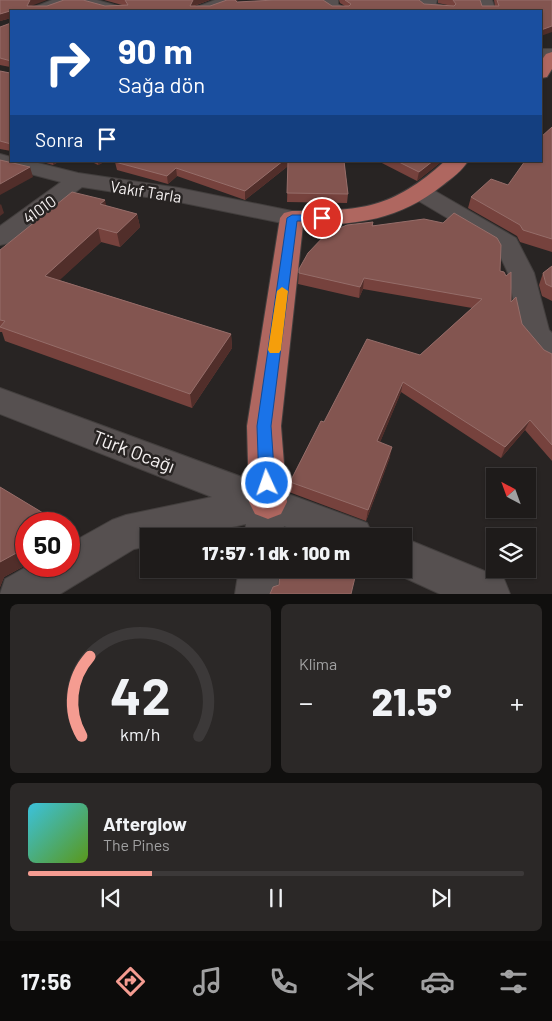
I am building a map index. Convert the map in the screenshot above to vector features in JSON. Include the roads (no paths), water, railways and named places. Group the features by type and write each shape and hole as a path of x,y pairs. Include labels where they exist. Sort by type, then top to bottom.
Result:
{"main road":[{"path":"266,519 264,426 292,218 337,218 378,212 420,192 455,162"}],"street":[{"path":"39,10 64,0"},
{"path":"83,0 117,10"},
{"path":"202,10 235,0"},
{"path":"331,0 332,6 340,10"},
{"path":"425,0 431,1 423,4 443,10"},
{"name":"Vakıf Tarla","path":"0,160 78,180 179,195 292,218"},
{"name":"41010","path":"0,238 78,180"},
{"path":"420,192 507,243 521,273 535,334 552,352"},
{"name":"Türk Ocağı","path":"0,401 266,519 312,528"},
{"path":"80,559 126,533 266,519"},
{"path":"412,560 489,594"},
{"path":"20,594 49,577"},
{"path":"256,594 258,578"}]}
